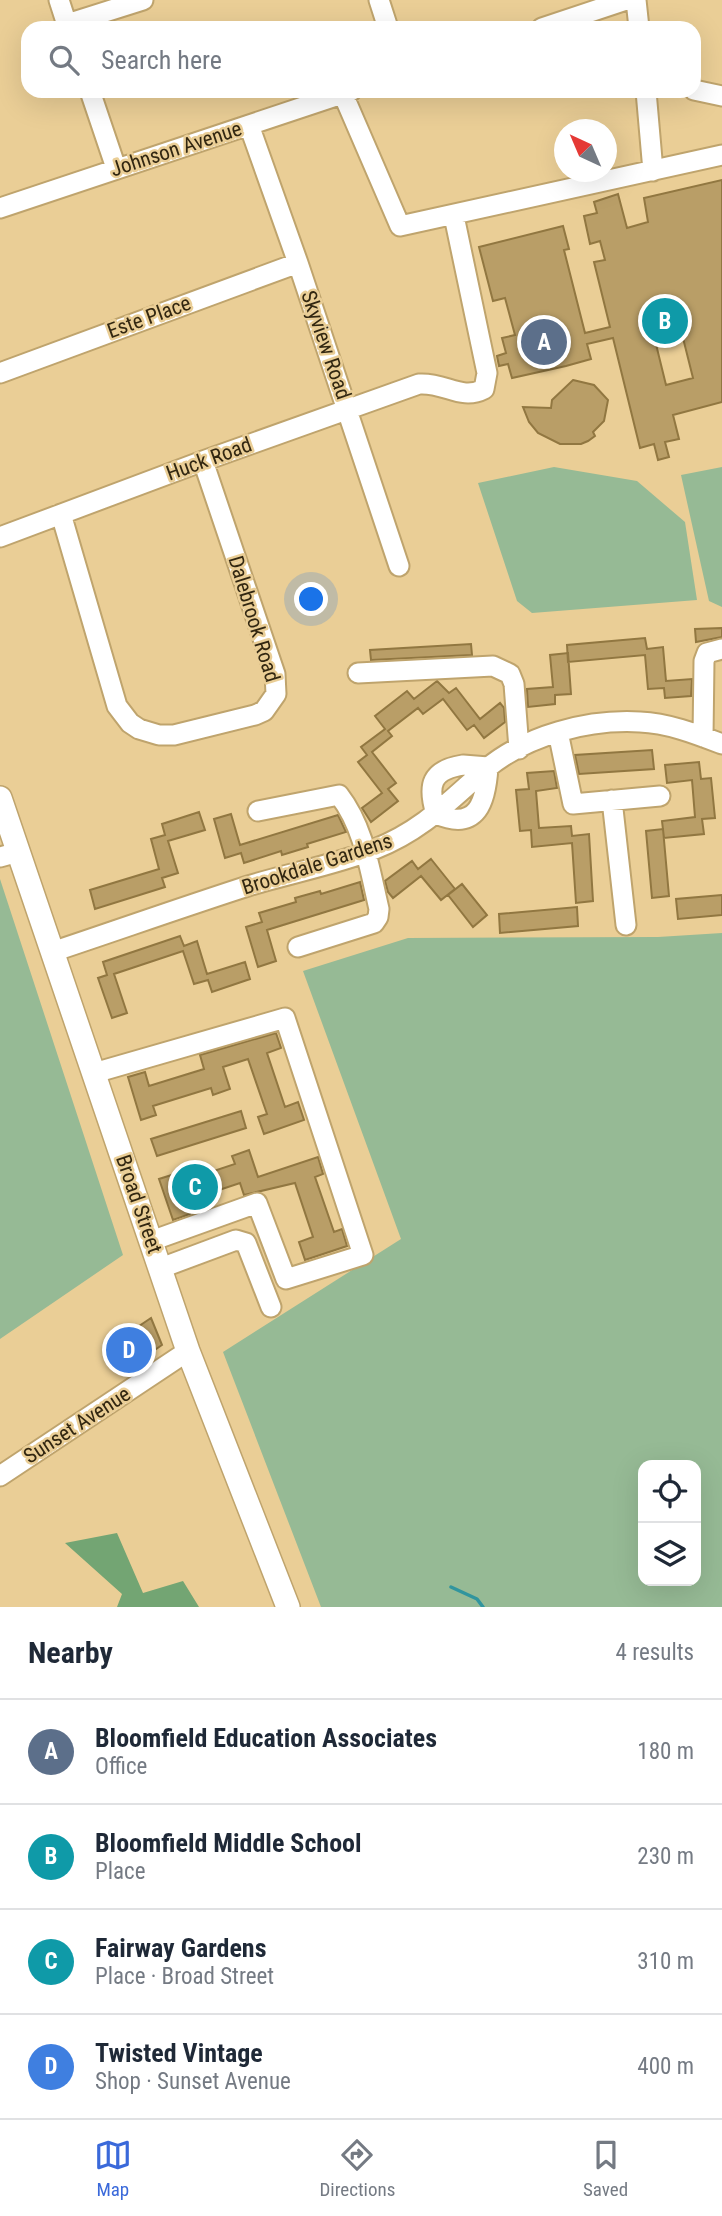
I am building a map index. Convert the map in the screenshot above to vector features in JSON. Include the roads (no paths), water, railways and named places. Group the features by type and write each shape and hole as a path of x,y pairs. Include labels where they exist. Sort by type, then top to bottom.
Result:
{"main road":[{"name":"Broad Street","path":"0,797 9,855 52,952 188,1351 288,1607"}],"street":[{"path":"60,0 66,21"},
{"path":"82,21 143,0"},
{"path":"379,0 386,21"},
{"path":"562,21 626,0"},
{"path":"636,0 638,21"},
{"path":"701,92 722,96"},
{"path":"92,98 116,168"},
{"name":"Johnson Avenue","path":"0,208 329,98"},
{"path":"349,98 400,226 722,155"},
{"path":"647,98 653,170"},
{"name":"Skyview Road","path":"249,125 399,566"},
{"name":"Huck Road","path":"0,537 419,384 435,383 474,395 484,389 487,373 454,216"},
{"name":"Este Place","path":"0,373 298,263"},
{"name":"Dalebrook Road","path":"61,514 117,706 130,723 149,733 170,735 255,715 271,703 277,684 275,674 203,461"},
{"path":"703,737 704,661 707,653 722,649"},
{"path":"358,673 493,666 510,674 514,684 519,749"},
{"name":"Brookdale Gardens","path":"52,952 250,886 376,849 419,827 488,767 519,749 558,733 597,723 642,722 722,744"},
{"path":"558,733 573,804 660,796"},
{"path":"436,814 431,797 432,788 435,779 446,768 463,765 488,767"},
{"path":"258,811 340,795 352,812 365,852 379,909 378,917 373,923 298,947"},
{"path":"612,800 626,925"},
{"path":"94,1073 285,1018 363,1255 286,1279 257,1203 151,1241"},
{"path":"160,1268 236,1240 246,1243 271,1307"},
{"name":"Sunset Avenue","path":"0,1476 188,1351"}],"waterway":[{"path":"451,1587 477,1599 483,1607"}],"place":[{"name":"Bloomfield Middle School","path":"665,321"},
{"name":"Bloomfield Education Associates","path":"544,342"},
{"name":"Fairway Gardens","path":"195,1187"},
{"name":"Twisted Vintage","path":"129,1350"}]}
